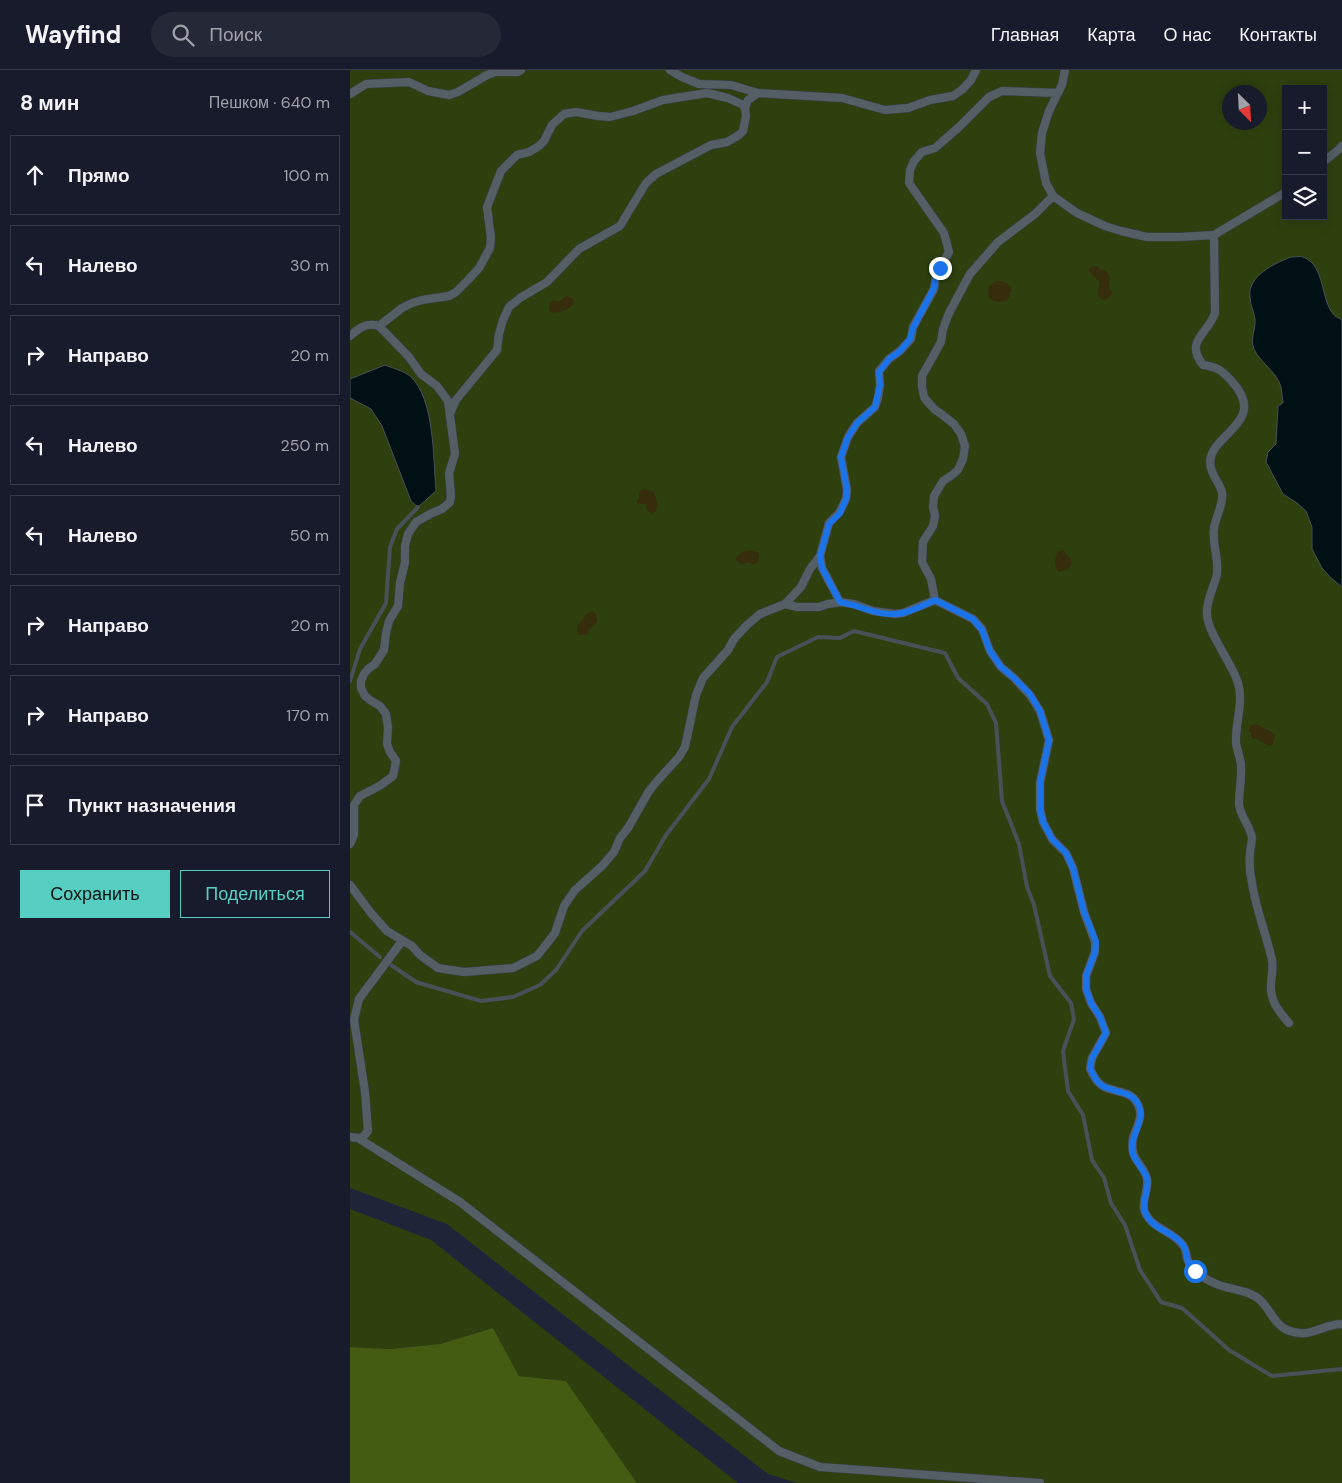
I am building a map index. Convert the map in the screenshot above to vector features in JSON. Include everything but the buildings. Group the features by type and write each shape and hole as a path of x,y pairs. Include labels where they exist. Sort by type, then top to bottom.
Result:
{"lane":[{"path":"350,94 366,84 409,82 428,91 449,94 458,92 488,74 518,72 521,70"},
{"path":"670,70 698,84 731,85 758,93 842,98 885,110 908,108 930,100 952,96 963,89 971,80 976,70"},
{"path":"1065,70 1062,85 1049,111 1042,133 1040,153 1046,183 1053,196 1077,213 1121,231 1147,237 1214,235 1282,194"},
{"path":"350,885 387,931 412,946 420,956 438,968 464,972 513,968 537,956 555,933 564,906 575,890 602,866 614,852 620,838 649,792 679,757 684,747 696,695 703,678 747,625 760,614 784,604 801,587 810,569 820,556 829,524 840,513 846,499 847,490 841,457 848,437 857,423 875,407 880,385 879,372 889,359 900,351 910,339 913,328 934,288 936,276 950,252 944,233 910,183 910,170 914,161 922,152 935,148 963,124 989,97 1002,90 1058,94"},
{"path":"379,326 402,308 412,303 449,296 456,292 479,268 490,248 491,238 487,207 501,172 517,155 529,152 539,146 544,141 552,125 564,114 576,112 610,117 663,100 707,93 728,98 743,105 745,108"},
{"path":"450,414 456,400 496,350 503,320 510,307 520,298 547,282 579,249 620,226 646,183 656,174 711,145 727,142 739,135 743,131 745,124 745,108 748,100 758,93"},
{"path":"1327,159 1342,146"},
{"path":"935,600 930,579 922,562 923,542 933,526 935,516 933,507 934,496 943,481 958,470 963,459 964,446 961,434 954,424 927,402 922,387 922,376 941,342 943,329 949,314 970,274 998,242 1035,214 1053,196"},
{"path":"1214,235 1215,313 1212,322 1196,343 1195,350 1196,356 1203,365 1223,371 1236,387 1243,401 1243,409 1238,423 1216,446 1211,460 1210,467 1222,491 1222,498 1213,535 1217,572 1208,600 1206,616 1238,683 1240,701 1236,743 1241,764 1239,803 1252,837 1250,853 1251,881 1272,963 1271,990 1276,1006 1289,1022"},
{"path":"350,336 362,327 372,324 379,326 409,357 421,374 437,386 448,401 455,454 449,473 450,502 442,509 432,512 416,522 408,534 398,606 389,621 384,650 375,664 368,668 361,681 361,688 365,696 380,706 386,714 388,727 387,744 396,761 393,776 360,796 354,804 354,835 350,844"},
{"path":"820,556 822,568 840,602"},
{"path":"784,604 818,607 840,602 854,604 873,611 896,614 935,600 973,619 982,630 990,651 1001,667 1030,694 1040,711 1049,740 1040,783 1040,809 1043,822 1052,839 1066,853 1073,868 1084,912 1096,942 1095,952 1086,976 1086,989 1106,1033 1092,1058 1090,1068 1099,1083 1106,1088 1125,1092 1134,1098 1139,1106 1141,1114 1134,1136 1132,1152 1147,1178 1144,1206 1149,1220 1171,1234 1182,1244 1186,1250 1189,1264 1195,1271 1215,1284 1261,1300 1274,1319 1288,1330 1309,1334 1336,1324 1342,1324"},
{"path":"360,1140 368,1131 365,1092 354,1020 359,1000 402,941"},
{"path":"350,1137 360,1140 460,1202 779,1451 820,1467 1040,1483"}],"green space":[{"path":"350,70 1342,70 1342,1483 797,1483 768,1474 447,1224 350,1188"},
{"path":"350,1209 431,1240 738,1483 637,1483 566,1381 519,1376 493,1328 440,1344 390,1349 350,1347"},
{"path":"493,1328 519,1376 566,1381 637,1483 350,1483 350,1347 390,1349 440,1344"}],"sand":[{"path":"1098,266 1100,270 1104,270 1109,274 1109,289 1113,293 1106,300 1101,299 1098,291 1100,282 1089,270 1090,267"},
{"path":"997,281 1006,283 1012,291 1010,297 998,302 990,299 988,290"},
{"path":"566,296 573,298 574,303 560,312 550,312 550,302 553,300 560,301"},
{"path":"641,490 653,491 658,505 654,513 649,512 646,504 638,504 636,501"},
{"path":"751,550 759,555 756,564 753,565 748,562 743,565 737,562 736,558 742,552"},
{"path":"1063,550 1072,563 1068,569 1059,572 1055,565 1057,552"},
{"path":"593,611 597,621 595,625 590,628 588,634 579,635 577,631 579,625 586,614"},
{"path":"1256,724 1272,732 1275,736 1273,744 1269,746 1257,739 1252,739 1251,733 1248,730 1252,725"}],"shaded area":[{"path":"1291,257 1303,257 1316,268 1330,310 1342,320 1342,587 1322,568 1312,549 1312,527 1306,511 1283,494 1266,462 1268,452 1276,444 1278,406 1283,403 1279,382 1254,348 1252,340 1255,319 1250,300 1250,289 1263,271"},
{"path":"385,365 410,376 418,386 428,414 433,446 436,491 418,507 411,501 382,426 371,409 350,398 350,379"}],"waterway":[{"path":"350,681 360,649 386,603 390,547 397,529 418,507"},
{"path":"391,965 416,982 481,1001 513,997 540,985 556,970 582,931 645,871 666,835 709,779 732,727 767,682 777,657 818,637 840,638 854,631 945,653 958,678 987,704 996,723 1002,801 1019,844 1027,887 1034,905 1050,976 1071,1003 1074,1019 1063,1051 1068,1091 1083,1115 1092,1160 1104,1178 1111,1203 1125,1225 1140,1270 1161,1302 1182,1308 1229,1350 1272,1376 1342,1369"},
{"path":"350,932 380,957"}],"route":[{"path":"940,268 936,276 934,288 913,328 910,339 900,351 889,359 879,372 880,385 875,407 857,423 848,437 841,457 844,482 847,490 846,499 840,513 829,524 820,556 822,568 840,602 854,604 873,611 896,614 935,600 973,619 982,630 990,651 1001,667 1030,694 1040,711 1049,740 1040,783 1040,809 1043,822 1052,839 1066,853 1073,868 1084,912 1096,942 1095,952 1086,976 1086,989 1106,1033 1092,1058 1090,1068 1099,1083 1106,1088 1125,1092 1134,1098 1139,1106 1141,1114 1134,1136 1132,1152 1147,1178 1144,1206 1146,1214 1149,1220 1156,1226 1171,1234 1182,1244 1186,1250 1189,1264 1195,1271"}]}
